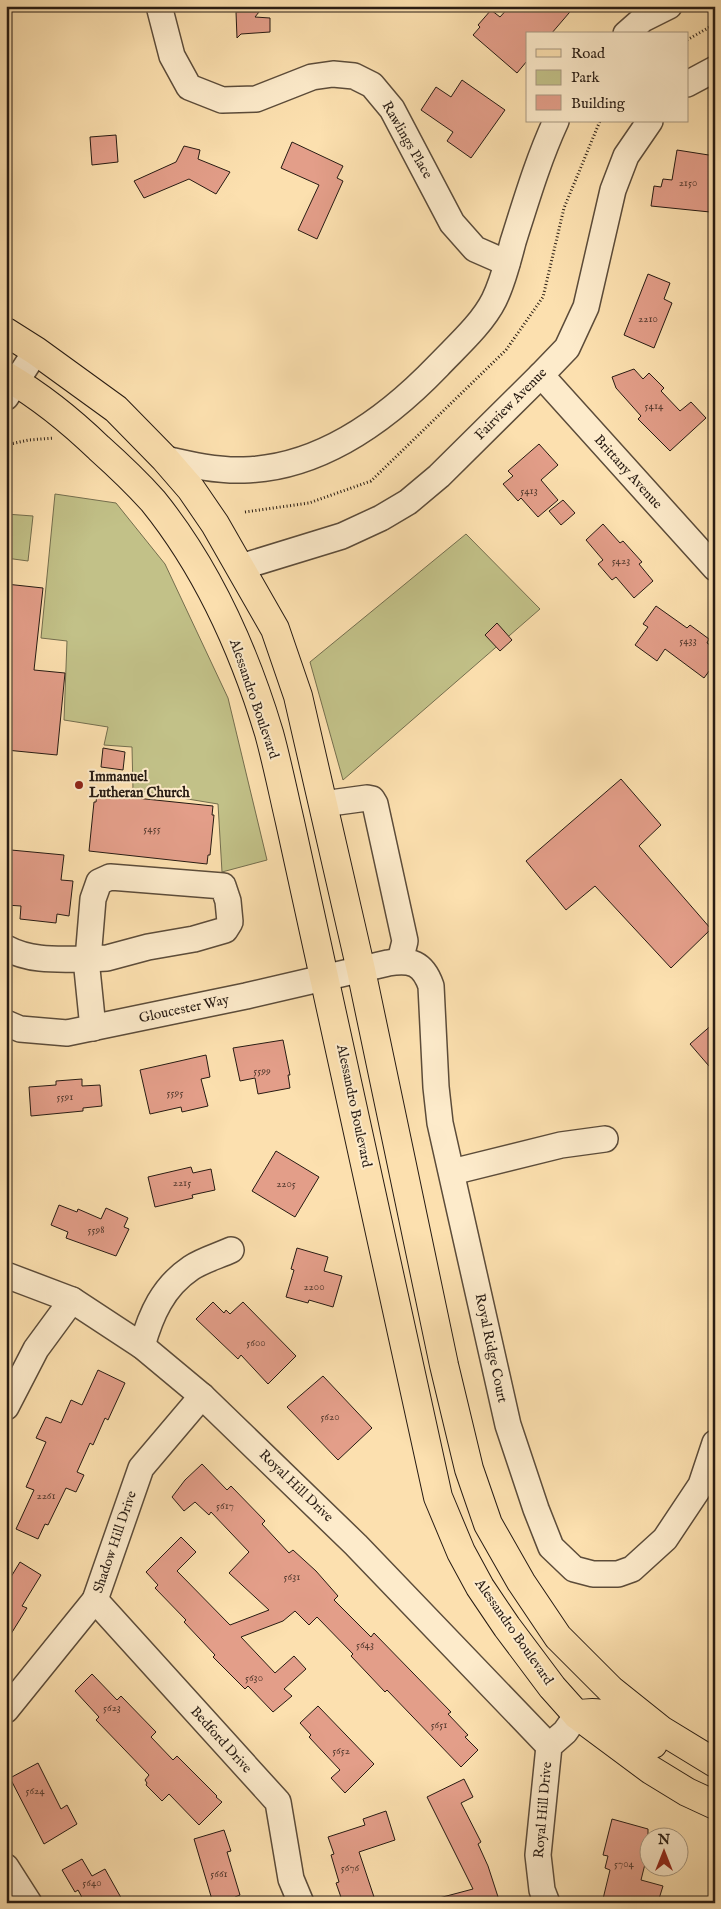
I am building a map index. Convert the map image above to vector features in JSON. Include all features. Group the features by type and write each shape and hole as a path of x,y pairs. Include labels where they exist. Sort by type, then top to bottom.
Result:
{"main road":[{"path":"6,332 36,351 116,409 165,460 191,489 215,524 275,629 298,696 361,970 444,1365 469,1469 488,1524 521,1582 558,1637 612,1690 654,1724 711,1762"},
{"name":"Alessandro Boulevard","path":"10,385 76,426 131,477 153,501 187,548 209,584 244,659 269,734 326,978 438,1497 461,1552 480,1587 507,1627 552,1687 577,1715 651,1770 687,1792 715,1805"},
{"path":"131,477 152,483 161,488 211,556 221,564 232,568 241,567"},
{"path":"500,1546 502,1576 538,1638 563,1667 574,1693 577,1715 590,1711 608,1714 652,1743 711,1762"}],"street":[{"name":"Rawlings Place","path":"159,6 172,56 189,87 222,100 256,99 312,77 333,74 354,76 372,85 392,109 452,223 475,249 507,263"},
{"path":"628,32 643,19 668,6"},
{"path":"688,83 715,69"},
{"path":"165,460 208,469 244,470 284,466 341,443 381,419 416,388 472,331 494,300 541,153 556,122"},
{"name":"Fairview Avenue","path":"241,567 342,536 381,518 408,502 439,476 567,348 586,307 613,190 626,156 649,122"},
{"path":"10,385 36,351"},
{"name":"Brittany Avenue","path":"541,376 715,568"},
{"path":"323,804 367,798 372,799 376,804 405,941 400,961 361,970"},
{"path":"6,948 15,953 43,960 88,959 107,958 148,947 194,940 225,930 230,922 228,901 223,886 110,877 99,882 93,899 88,959 87,969 93,1028"},
{"name":"Royal Ridge Court","path":"400,961 416,964 426,972 431,986 436,1087 440,1123 508,1425 536,1509 551,1546 574,1570 593,1574 618,1574 632,1570 665,1539 701,1484 715,1443"},
{"name":"Gloucester Way","path":"6,1023 20,1029 67,1033 361,970"},
{"path":"452,1172 561,1145 604,1139"},
{"path":"142,1346 149,1321 167,1289 192,1267 231,1250"},
{"name":"Royal Hill Drive","path":"6,1275 72,1300 142,1346 202,1396 356,1545 549,1746"},
{"path":"6,1407 36,1349 72,1300"},
{"name":"Shadow Hill Drive","path":"6,1710 95,1600 142,1468 202,1396"},
{"name":"Bedford Drive","path":"95,1600 278,1802 291,1879 301,1903"},
{"name":"Royal Hill Drive","path":"547,1903 542,1890 538,1854 539,1829 549,1746 565,1732 577,1715"},
{"path":"6,1867 29,1903"}],"path":[{"path":"688,39 715,24"},
{"path":"6,445 29,440 60,438 76,426"}],"green space":[{"path":"55,494 116,503 165,564 228,698 267,860 222,872 218,804 133,790 132,747 104,745 108,727 64,720 67,641 41,638"},
{"path":"6,514 33,516 28,561 6,558"},
{"path":"466,534 540,609 343,780 310,662"}],"building":[{"path":"510,6 575,6 553,32 526,32 526,62 517,73 473,35 480,27 478,25 491,10 500,17"},
{"path":"236,12 259,12 255,17 270,18 270,32 241,34 237,38"},
{"path":"462,80 505,110 471,158 447,141 453,132 421,110 436,87 451,97"},
{"path":"116,135 118,162 92,165 90,137"},
{"path":"292,142 343,166 337,178 343,181 317,239 298,230 319,185 281,168"},
{"path":"184,146 200,150 198,159 230,172 216,194 189,179 144,198 134,181 176,162"},
{"path":"677,150 715,156 715,208 710,208 710,212 651,206 654,186 661,187 663,179 672,180"},
{"path":"648,274 670,283 664,299 672,303 654,348 624,335"},
{"path":"634,369 643,379 649,373 664,388 661,391 680,411 691,402 706,418 670,451 638,419 641,416 616,388 612,377"},
{"path":"539,444 558,465 541,480 558,500 538,517 521,498 518,501 503,484 513,476 508,471"},
{"path":"563,500 575,513 561,525 549,511"},
{"path":"603,524 620,543 623,541 642,562 639,564 653,581 634,598 616,577 612,580 598,564 603,560 586,540"},
{"path":"6,584 43,588 34,670 65,673 57,755 6,750"},
{"path":"656,606 687,628 690,625 709,639 707,643 715,648 715,663 704,678 665,649 657,661 635,645 648,627 643,624"},
{"path":"497,623 512,640 500,651 485,635"},
{"path":"103,748 125,752 123,770 101,767"},
{"path":"621,779 661,825 639,846 711,929 671,968 595,886 566,910 526,861"},
{"path":"97,794 213,806 212,815 214,815 210,855 208,855 207,864 89,851 94,802 96,802"},
{"path":"11,850 64,855 61,880 73,881 69,916 57,914 56,923 20,919 21,906 6,905 6,888"},
{"path":"715,1022 715,1073 690,1044"},
{"path":"283,1040 290,1075 288,1075 290,1088 258,1094 255,1078 240,1081 233,1048"},
{"path":"206,1055 210,1077 201,1079 208,1106 182,1112 181,1107 150,1114 140,1070"},
{"path":"82,1079 82,1086 100,1085 102,1106 83,1108 83,1111 31,1116 29,1087 56,1085 56,1081"},
{"path":"276,1151 319,1177 295,1217 252,1191"},
{"path":"191,1167 193,1173 211,1169 215,1190 192,1195 193,1198 155,1207 148,1177"},
{"path":"59,1205 77,1212 78,1209 101,1219 106,1208 128,1218 124,1227 129,1229 116,1256 66,1238 68,1232 51,1225"},
{"path":"297,1248 328,1257 324,1271 342,1276 333,1307 309,1300 308,1303 286,1297 294,1270 291,1269"},
{"path":"213,1302 224,1313 226,1310 230,1314 243,1302 296,1356 268,1384 241,1355 238,1359 196,1319"},
{"path":"98,1370 125,1383 108,1420 105,1418 93,1445 90,1443 77,1472 84,1475 76,1492 66,1488 48,1525 45,1524 38,1539 16,1529 34,1490 26,1487 46,1442 36,1438 46,1417 61,1423 71,1400 82,1405"},
{"path":"323,1376 372,1428 338,1460 287,1407"},
{"path":"202,1464 227,1490 231,1486 265,1521 262,1524 289,1553 293,1550 316,1571 338,1596 334,1600 371,1637 374,1633 451,1712 448,1714 468,1735 465,1737 478,1750 461,1767 387,1690 385,1692 351,1656 353,1654 317,1617 309,1625 295,1611 283,1621 241,1637 275,1673 294,1656 306,1669 284,1689 292,1696 273,1712 248,1686 245,1689 213,1657 215,1655 184,1622 186,1620 155,1588 158,1585 146,1572 181,1537 196,1552 177,1571 230,1625 269,1610 229,1573 249,1552 211,1512 209,1515 195,1502 184,1511 172,1497 185,1480"},
{"path":"20,1562 41,1575 22,1606 27,1608 6,1642 6,1585"},
{"path":"92,1674 117,1700 121,1696 156,1732 151,1737 173,1760 177,1756 222,1802 199,1825 169,1794 162,1801 146,1785 145,1780 149,1775 96,1720 99,1717 75,1691"},
{"path":"318,1706 374,1764 345,1793 331,1778 340,1770 309,1737 311,1735 300,1723"},
{"path":"38,1763 61,1809 67,1805 77,1824 44,1844 10,1778"},
{"path":"464,1779 473,1797 461,1803 481,1842 478,1844 488,1866 500,1903 440,1903 439,1898 473,1889 427,1797"},
{"path":"386,1811 395,1840 359,1852 376,1903 343,1903 336,1883 339,1882 331,1855 334,1854 328,1837 365,1825 363,1819"},
{"path":"612,1819 638,1826 638,1876 642,1876 641,1880 663,1886 658,1902 648,1899 648,1903 602,1903 610,1870 605,1868 608,1856 603,1855"},
{"path":"224,1830 231,1851 227,1852 240,1895 235,1897 236,1903 213,1903 194,1839"},
{"path":"82,1859 92,1876 105,1869 124,1903 85,1903 78,1890 75,1892 62,1870"}],"place":[{"name":"Immanuel Lutheran Church","path":"79,785"}]}
